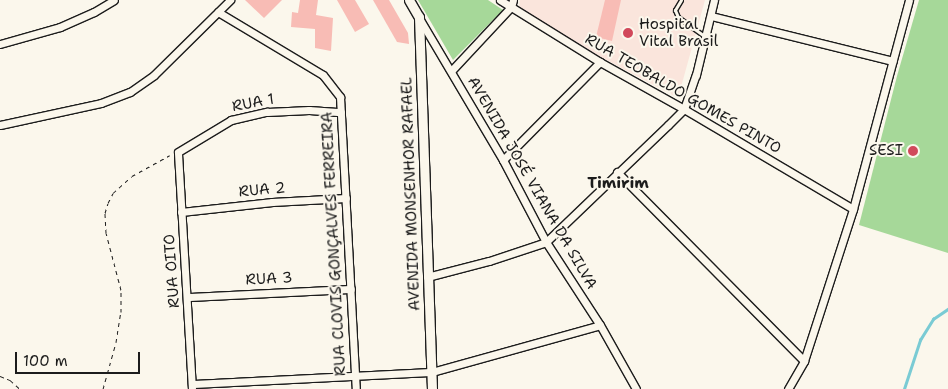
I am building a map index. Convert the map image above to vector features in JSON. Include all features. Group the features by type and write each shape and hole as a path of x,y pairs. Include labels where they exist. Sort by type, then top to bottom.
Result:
{"main road":[{"name":"AVENIDA MONSENHOR RAFAEL","path":"409,0 419,18 432,389"}],"street":[{"path":"0,44 60,27 94,12 114,0"},
{"path":"0,125 101,102 130,92 154,75 230,0"},
{"name":"RUA TEOBALDO GOMES PINTO","path":"500,0 512,3 600,62 684,109 853,209"},
{"path":"427,278 546,242 684,109 696,75 714,0"},
{"path":"788,389 804,361 853,209 909,0"},
{"path":"452,70 512,3"},
{"name":"RUA CLOVIS GONÇALVES FERREIRA","path":"218,12 323,75 340,97 356,389"},
{"path":"710,16 893,61"},
{"name":"AVENIDA JOSÉ VIANA DA SILVA","path":"419,18 452,70 504,160 546,242 600,325 636,389"},
{"path":"504,160 600,62"},
{"name":"RUA 1","path":"178,152 231,120 267,112 309,110 341,112"},
{"name":"RUA OITO","path":"178,152 192,387"},
{"path":"617,172 804,361"},
{"name":"RUA 2","path":"181,212 272,202 346,198"},
{"name":"RUA 3","path":"188,297 351,289"},
{"path":"192,387 432,372 600,325"}],"lane":[{"path":"681,0 675,10 678,17 705,36"}],"path":[{"path":"103,389 116,342 121,312 121,290 106,233 105,213 108,203 113,193 132,176 178,152"},
{"path":"0,376 10,380 20,389"}],"shaded area":[{"name":"Hospital Vital Brasil","path":"520,0 705,0 678,98 601,57 519,8"}],"green space":[{"path":"418,0 488,0 503,10 453,60"},
{"name":"SESI","path":"919,0 948,0 948,253 859,225 897,76"}],"building":[{"path":"245,0 282,0 264,18"},
{"path":"300,0 318,0 316,15 333,18 331,51 315,48 315,29 291,27 292,12 298,13"},
{"path":"337,0 355,0 369,24 355,32"},
{"path":"373,0 389,0 408,33 409,44 397,42"},
{"path":"605,0 621,0 612,41 596,37"}],"waterway":[{"path":"904,389 920,340 933,319 948,309"}],"place":[{"name":"Hospital Vital Brasil","path":"628,33"},
{"name":"SESI","path":"913,151"}],"district":[{"name":"Timirim","path":"618,183"}]}
